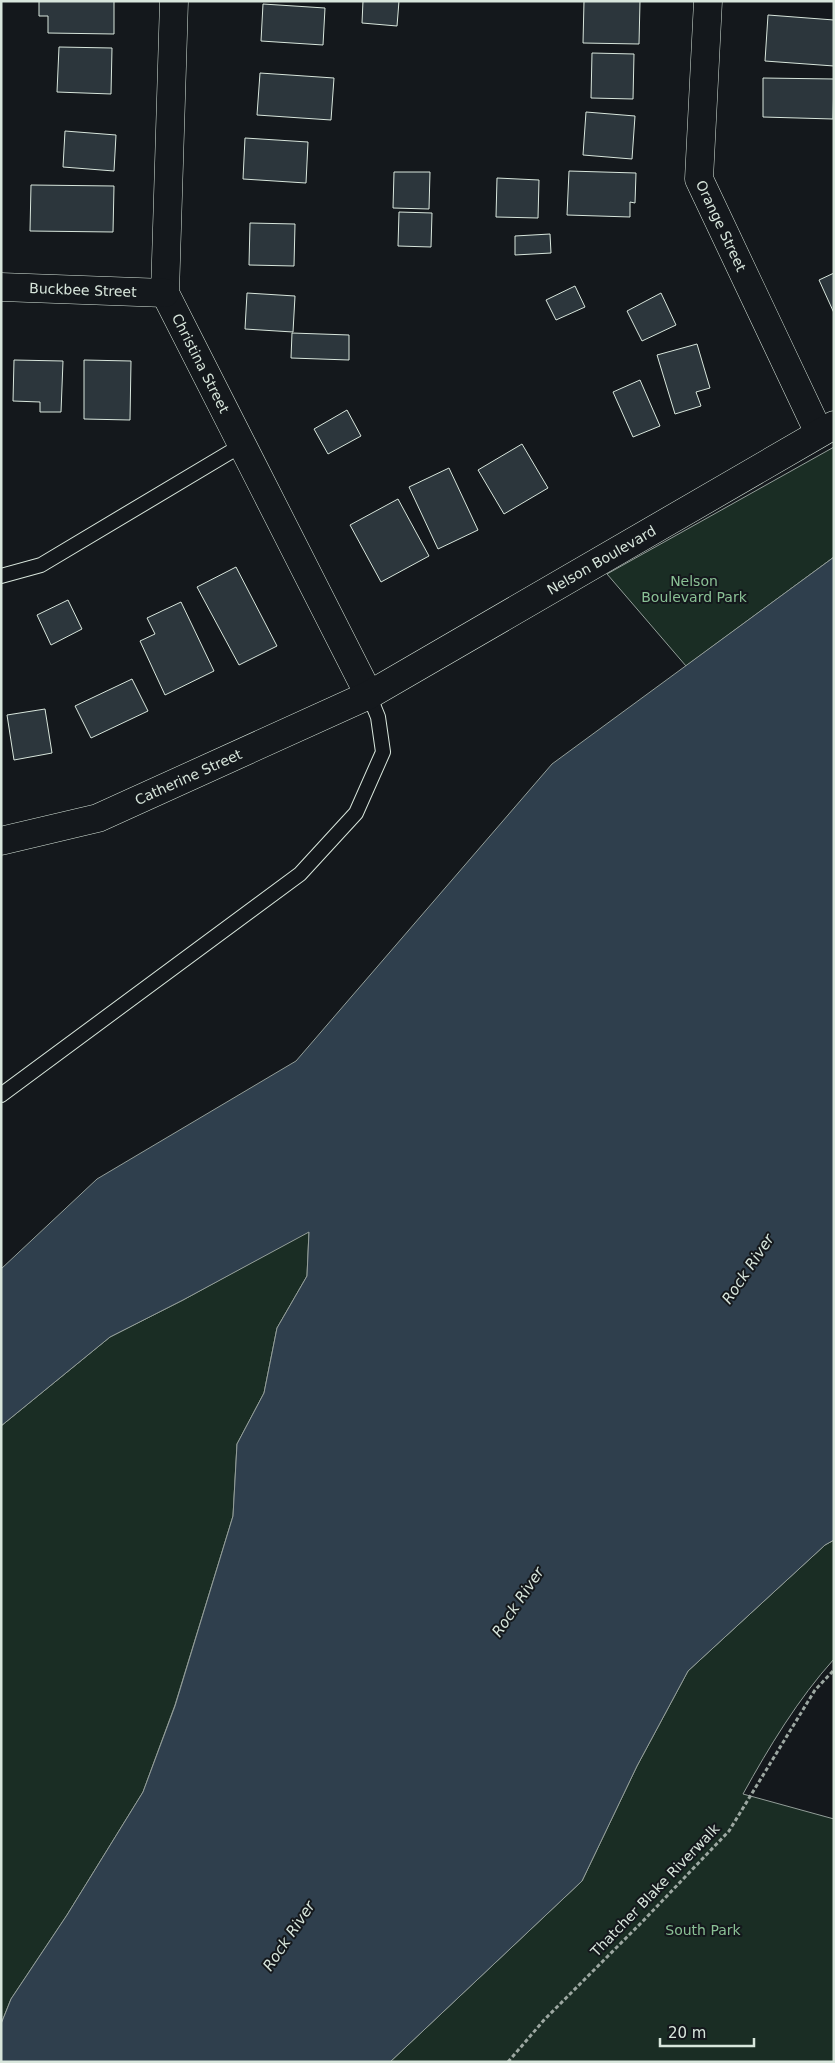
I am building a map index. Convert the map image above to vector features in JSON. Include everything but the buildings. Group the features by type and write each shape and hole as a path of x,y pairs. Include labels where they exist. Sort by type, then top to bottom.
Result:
{"street":[{"name":"Christina Street","path":"174,1 165,293 369,695"},
{"name":"Orange Street","path":"708,1 699,179 826,429"},
{"name":"Buckbee Street","path":"1,287 165,293"},
{"name":"Nelson Boulevard","path":"369,695 826,429"},
{"name":"Catherine Street","path":"1,841 98,818 369,695"}],"lane":[{"path":"1,576 41,566 242,445"},
{"path":"1,1095 300,874 356,812 383,752 378,717 369,695"}],"path":[{"name":"Thatcher Blake Riverwalk","path":"508,2062 544,2020 644,1921 729,1831 815,1690 834,1670"}],"green space":[{"name":"Nelson Boulevard Park","path":"834,447 834,557 686,666 607,574"},
{"path":"309,1231 307,1276 277,1328 264,1393 237,1444 233,1516 175,1705 143,1792 67,1915 11,1999 1,2024 1,1426 110,1337 183,1300"},
{"name":"South Park","path":"834,1540 834,1659 808,1690 785,1724 743,1794 834,1819 834,2062 390,2062 582,1881 637,1766 688,1671 825,1545"}],"water":[{"name":"Rock River","path":"834,557 834,1540 825,1545 688,1671 637,1766 582,1881 390,2062 1,2062 1,2024 11,1999 67,1915 143,1792 175,1706 233,1516 237,1444 264,1393 277,1328 307,1276 309,1232 110,1337 1,1426 1,1269 97,1179 296,1061 552,764"}]}
